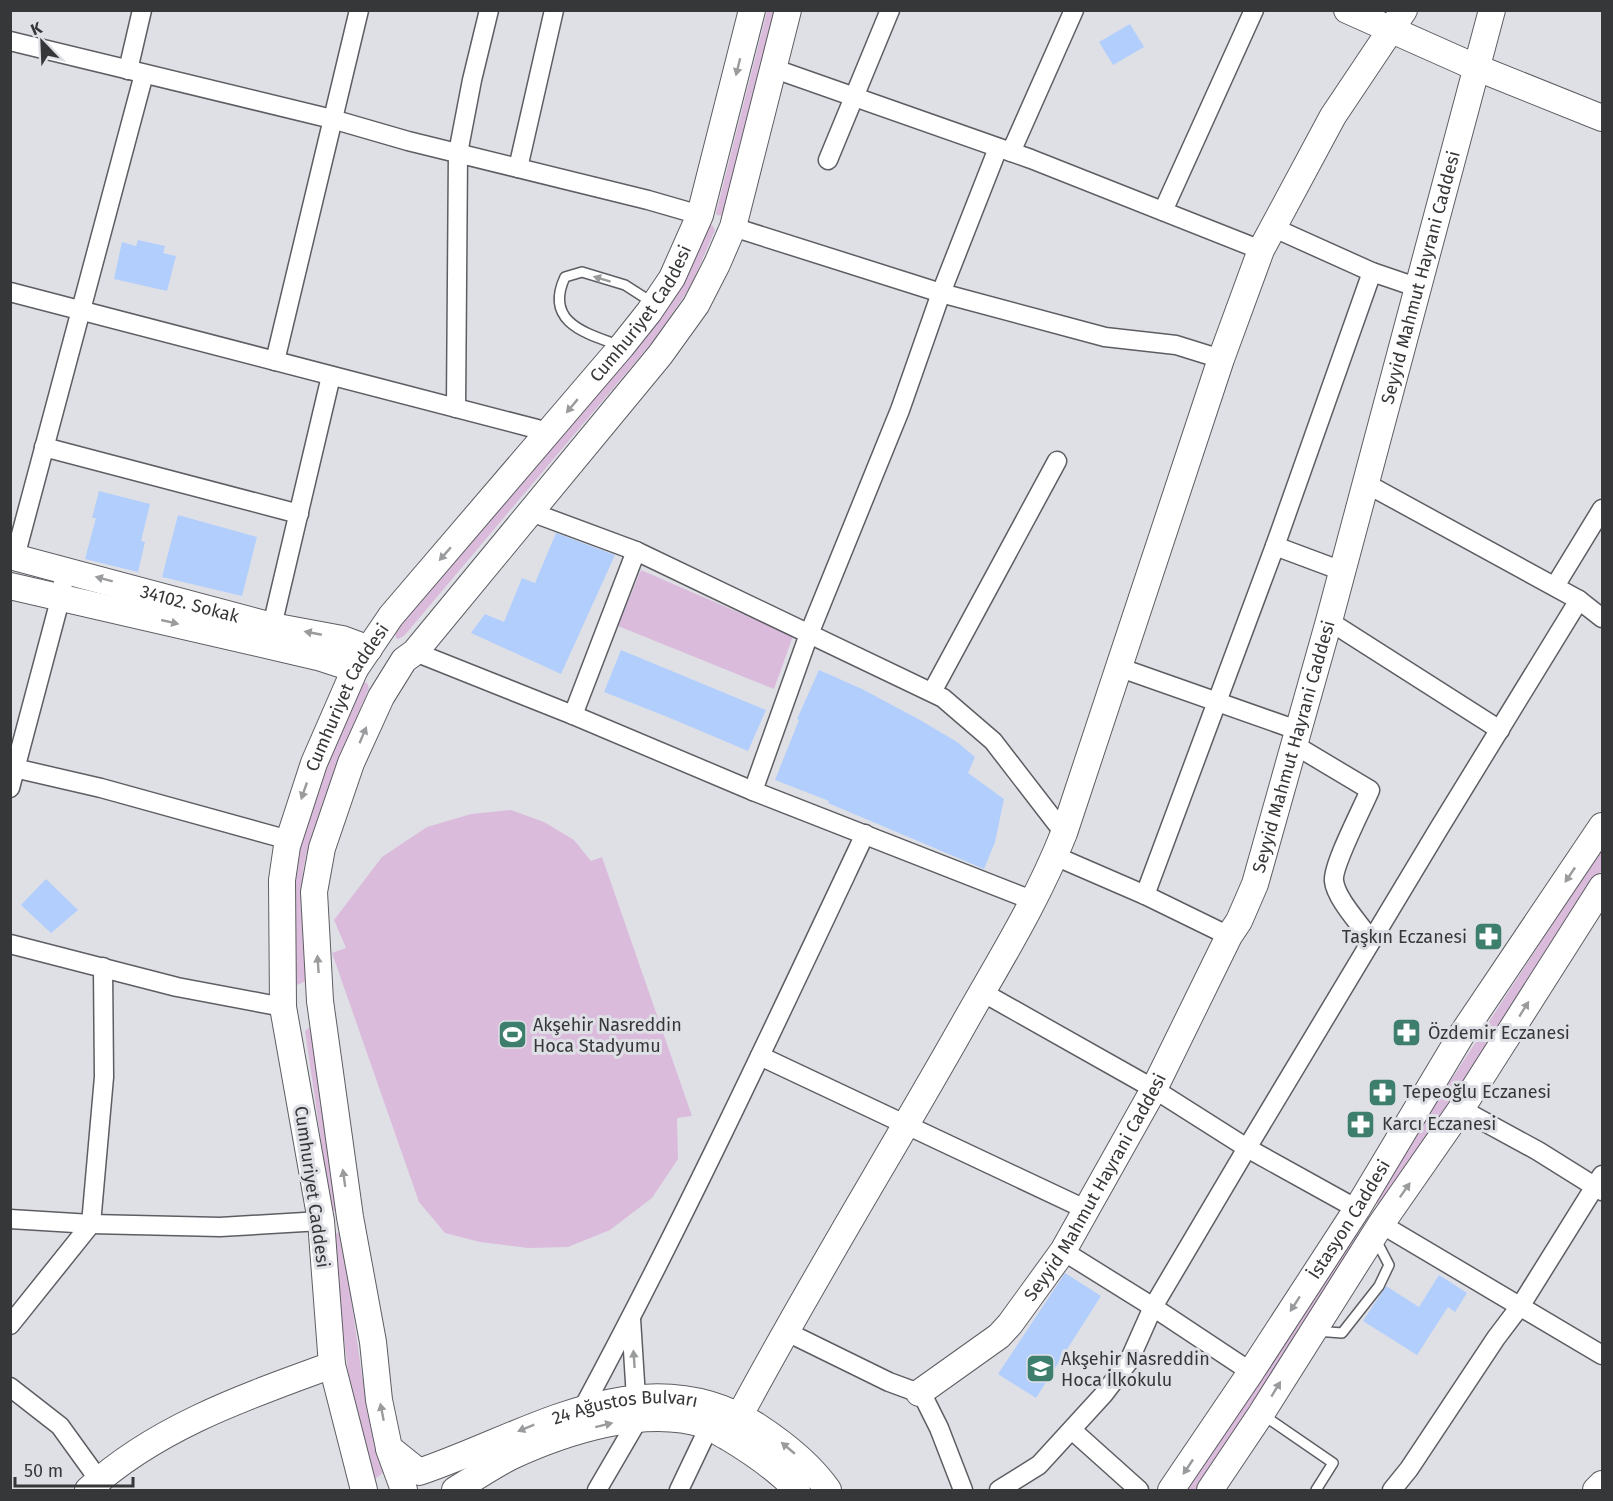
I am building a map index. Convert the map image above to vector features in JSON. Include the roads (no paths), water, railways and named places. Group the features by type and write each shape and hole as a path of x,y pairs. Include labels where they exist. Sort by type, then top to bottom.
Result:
{"main road":[{"name":"Cumhuriyet Caddesi","path":"364,1491 332,1365 321,1221 283,1007 282,880 289,840 314,763 362,658 391,616 622,346 672,278 699,215 752,10"},
{"name":"Cumhuriyet Caddesi","path":"402,1475 379,1400 373,1342 350,1217 320,1001 314,892 320,855 351,763 381,697 407,660 660,355 708,284 733,227 775,69 788,10"},
{"path":"1347,10 1398,20 1475,67 1602,118"},
{"name":"Seyyid Mahmut Hayrani Caddesi","path":"919,1393 999,1336 1063,1251 1154,1089 1229,936 1239,921 1255,884 1329,621 1492,10"},
{"path":"740,1415 785,1331 906,1126 1034,901 1059,844 1221,358 1261,250 1333,116 1398,20"},
{"path":"699,215 733,227"},
{"name":"34102. Sokak","path":"13,556 272,626 342,639 362,658"},
{"name":"34102. Sokak","path":"10,586 318,657 362,658"},
{"path":"362,658 407,660"},
{"name":"İstasyon Caddesi","path":"1171,1491 1357,1209 1460,1037 1602,826"},
{"name":"İstasyon Caddesi","path":"1213,1489 1377,1230 1461,1109 1602,887"},
{"path":"283,1007 320,1001"},
{"path":"321,1221 350,1217"},
{"path":"94,1485 155,1440 242,1398 332,1365"},
{"name":"24 Ağustos Bulvarı","path":"455,1491 512,1457 638,1408 677,1397 721,1406 740,1415 793,1452 828,1491"},
{"name":"24 Ağustos Bulvarı","path":"402,1475 453,1461 534,1425 583,1408 638,1408 709,1427 768,1463 797,1491"},
{"path":"1596,1491 1602,1484"}],"street":[{"path":"13,556 80,310 136,72 142,10"},
{"path":"275,361 358,10"},
{"path":"456,408 458,153 489,10"},
{"path":"518,168 554,10"},
{"path":"828,160 890,10"},
{"path":"753,791 809,634 900,410 941,293 1004,150 1074,10"},
{"path":"1163,211 1254,10"},
{"path":"10,41 332,119 699,215"},
{"path":"775,69 1004,150 1261,250"},
{"path":"733,227 941,293 1105,337 1176,345 1221,358"},
{"path":"1272,227 1372,272 1419,288"},
{"path":"1145,895 1218,703 1372,272"},
{"path":"10,292 537,429 547,435"},
{"path":"272,626 331,376"},
{"path":"44,447 299,514"},
{"path":"932,692 1057,461"},
{"path":"1365,483 1580,600 1602,618"},
{"path":"1555,586 1602,509"},
{"path":"531,512 636,551 943,698 993,741 1059,844 1145,895 1229,936"},
{"path":"1275,546 1342,571"},
{"path":"573,715 636,551"},
{"path":"10,788 13,767 61,596 64,569"},
{"path":"999,1491 1039,1465 1103,1395 1129,1361 1153,1307 1247,1148 1371,940 1580,600"},
{"path":"1329,621 1500,730"},
{"path":"407,660 573,715 753,791 1034,901"},
{"path":"1118,667 1218,703 1295,737 1370,790 1336,866 1334,881 1341,899 1371,940"},
{"path":"13,767 101,788 289,840"},
{"path":"583,1408 631,1319 760,1056 865,834"},
{"path":"10,944 177,987 283,1007"},
{"path":"10,1325 92,1224 104,1077 104,967"},
{"path":"982,992 1154,1089 1247,1148 1357,1209"},
{"path":"760,1056 1087,1210"},
{"path":"1392,1491 1521,1305 1600,1184 1461,1109"},
{"path":"10,1219 92,1224 220,1227 321,1221"},
{"path":"1377,1230 1521,1305 1602,1355"},
{"path":"1063,1251 1251,1372"},
{"path":"597,1491 638,1408 631,1319"},
{"path":"785,1331 889,1382 919,1393 939,1428 963,1491"},
{"path":"10,1387 60,1426 94,1485"},
{"path":"679,1491 709,1427"},
{"path":"1072,1430 1139,1491"}],"lane":[{"path":"622,346 581,332 568,323 561,309 559,290 565,277 582,272 625,285 655,304"},
{"path":"1261,1414 1333,1463 1316,1491"}],"place":[{"name":"Taşkın Eczanesi","path":"1488,937"},
{"name":"Özdemir Eczanesi","path":"1407,1033"},
{"name":"Akşehir Nasreddin Hoca Stadyumu","path":"512,1035"},
{"name":"Tepeoğlu Eczanesi","path":"1382,1092"},
{"name":"Karcı Eczanesi","path":"1361,1124"},
{"name":"Akşehir Nasreddin Hoca İlkokulu","path":"1040,1369"}]}
